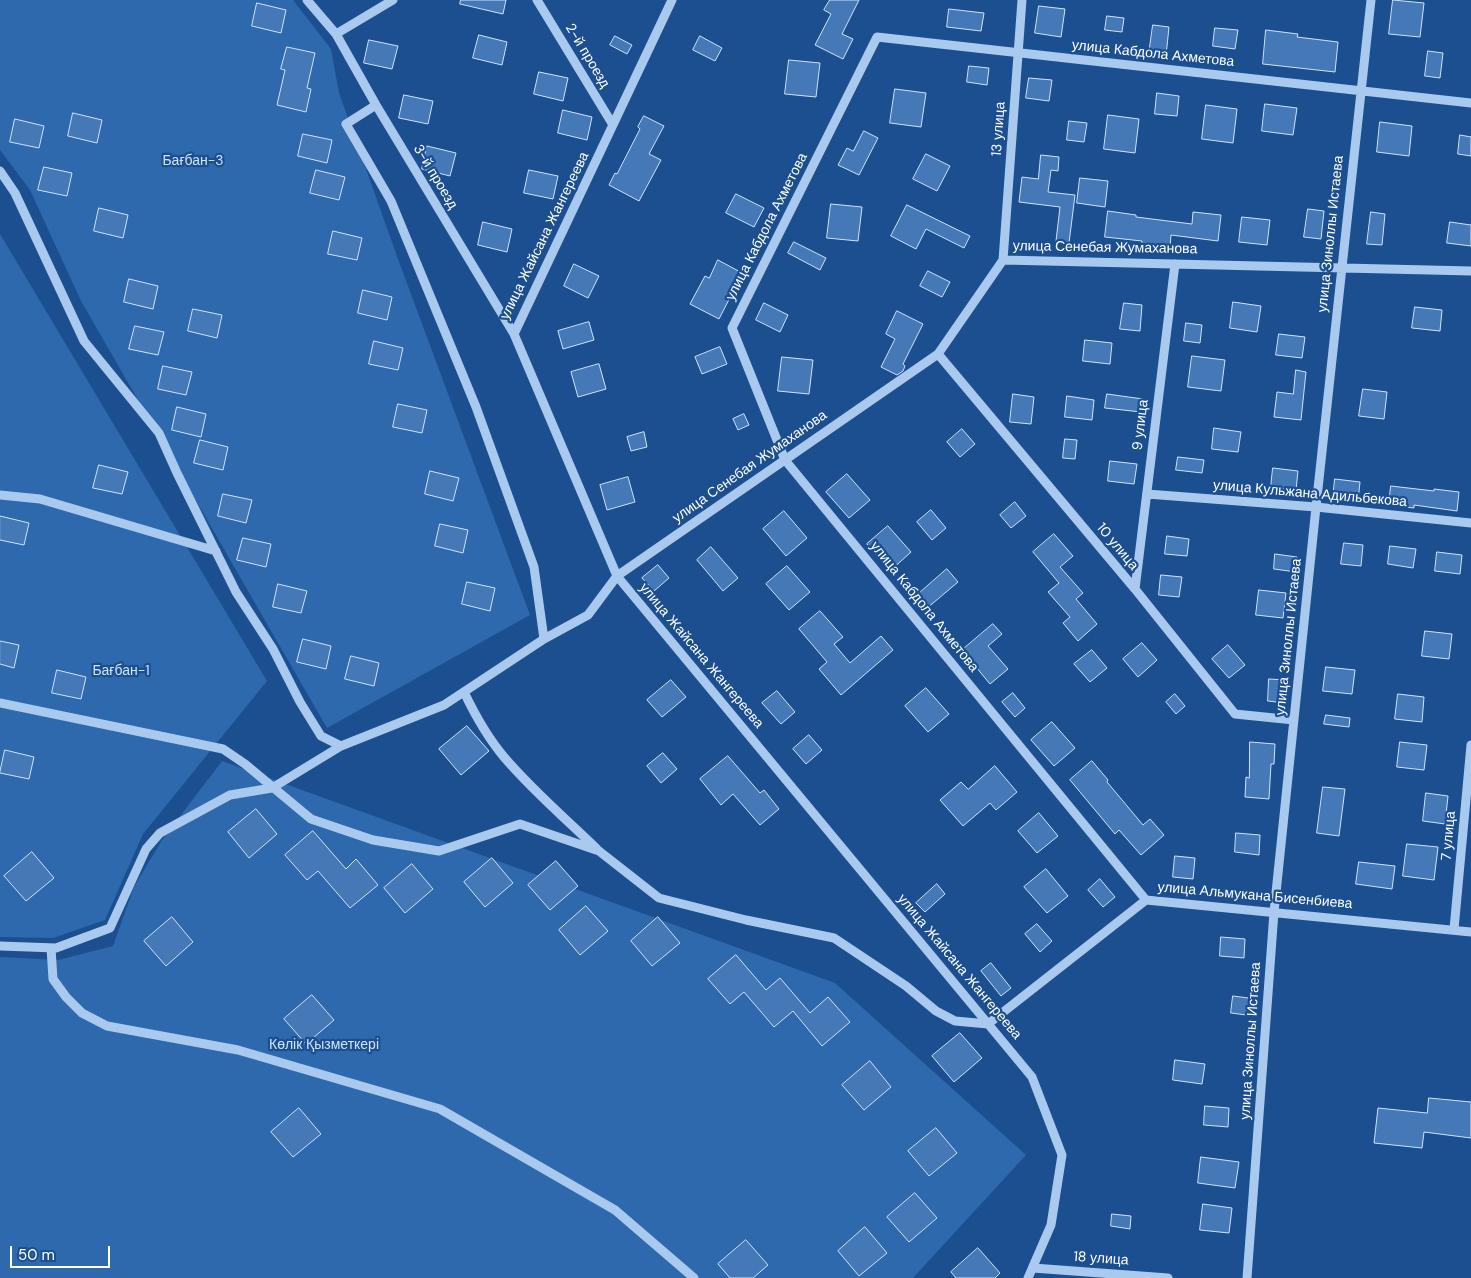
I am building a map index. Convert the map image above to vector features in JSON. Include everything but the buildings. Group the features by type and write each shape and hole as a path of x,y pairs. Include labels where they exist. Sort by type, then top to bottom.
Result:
{"street":[{"name":"3-й проезд","path":"307,0 336,34 376,105 514,334"},
{"path":"336,34 393,0"},
{"name":"2-й проезд","path":"538,0 613,125"},
{"name":"улица Жайсана Жангереева","path":"672,0 514,334 617,576 1032,1077 1062,1155 1051,1225 1028,1278"},
{"name":"13 улица","path":"1003,260 1022,0"},
{"name":"улица Зиноллы Истаева","path":"1247,1278 1274,912 1371,0"},
{"name":"улица Кабдола Ахметова","path":"1146,900 785,460 732,328 877,37 1471,103"},
{"path":"376,105 346,124 391,201 476,407 534,567 544,639"},
{"path":"0,171 15,193 84,341 159,433 236,592 273,649 300,702 321,736 341,746"},
{"name":"улица Сенебая Жумаханова","path":"272,788 341,746 444,705 544,639 588,615 617,576 938,354 1003,260 1471,271"},
{"name":"9 улица","path":"1135,590 1175,264"},
{"name":"10 улица","path":"938,354 1135,590 1235,714 1294,720"},
{"name":"улица Кульжана Адильбекова","path":"1147,494 1316,507 1471,523"},
{"path":"0,495 40,499 216,551"},
{"path":"464,692 486,733 503,756 525,780 599,851 659,898 746,920 834,938 906,986 936,1011 955,1021 988,1024"},
{"path":"0,703 223,749 245,764 311,819 373,840 439,851 520,824 599,851"},
{"name":"7 улица","path":"1454,929 1471,745"},
{"path":"0,946 56,948 110,928 146,849 160,833 230,795 272,788"},
{"name":"улица Альмукана Бисенбиева","path":"988,1024 1146,900 1471,932"},
{"path":"51,948 54,978 62,991 82,1013 107,1026 238,1050 440,1109 615,1210 694,1278"},
{"name":"18 улица","path":"1033,1268 1168,1278"}],"green space":[{"name":"Бағбан-3","path":"0,0 293,0 331,49 339,93 398,259 530,615 327,728 81,301 30,190 0,150"},
{"name":"Бағбан-1","path":"0,234 267,681 143,834 105,920 53,938 0,937"},
{"name":"Көлік Қызметкері","path":"222,761 835,983 1026,1155 913,1278 0,1278 0,957 58,960 113,946 134,887 162,840"}]}
